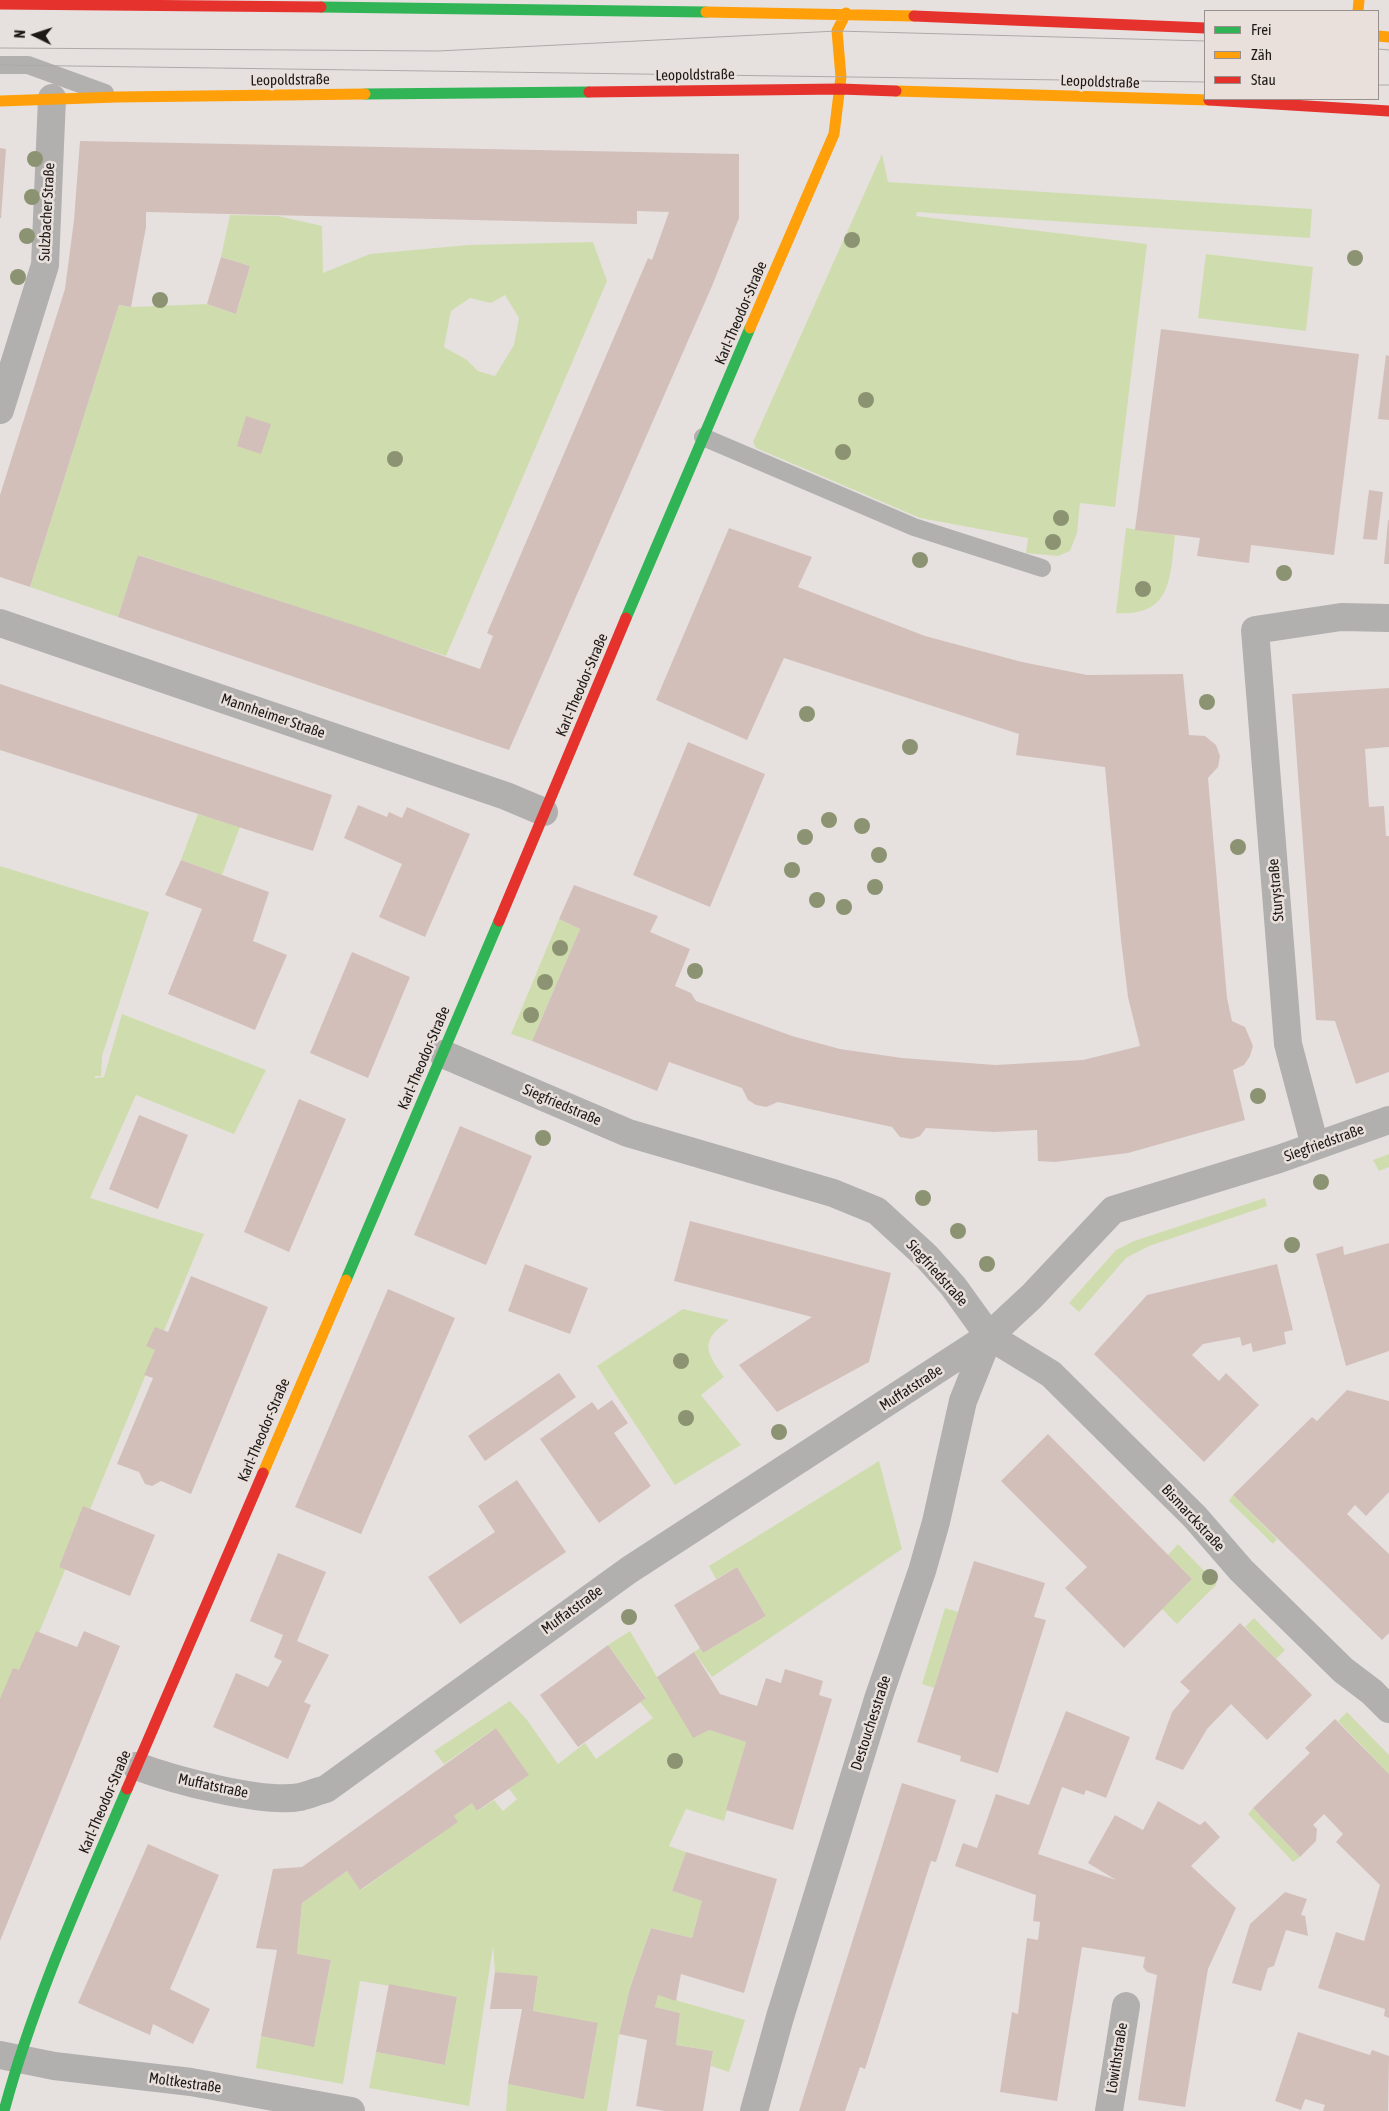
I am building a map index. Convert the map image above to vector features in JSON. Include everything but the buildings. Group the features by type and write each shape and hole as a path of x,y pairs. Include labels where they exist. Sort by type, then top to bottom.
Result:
{"main road":[{"path":"0,4 846,13 1204,28"},
{"name":"Karl-Theodor-Straße","path":"4,2111 9,2057 47,1977 443,1054 544,812 834,134 841,77 837,31 846,13"},
{"name":"Leopoldstraße","path":"0,101 117,97 840,89 1382,106"}],"street":[{"name":"Sulzbacher Straße","path":"0,410 45,265 52,98"},
{"name":"Sturystraße","path":"1315,1146 1288,1044 1255,630 1341,617 1389,618"},
{"name":"Mannheimer Straße","path":"0,623 506,796 544,812"},
{"name":"Siegfriedstraße","path":"443,1054 628,1133 833,1193 877,1211 926,1256 953,1286 989,1336 1032,1296 1113,1210 1315,1146 1389,1120"},
{"name":"Bismarckstraße","path":"989,1336 1050,1374 1195,1517 1241,1570 1343,1670 1372,1692 1389,1709"},
{"name":"Muffatstraße","path":"136,1766 166,1777 270,1798 300,1797 326,1789 629,1570 989,1336"},
{"name":"Destouchesstraße","path":"754,2111 780,2017 879,1696 922,1571 936,1522 963,1401 989,1336"},
{"name":"Löwithstraße","path":"1109,2111 1126,2006"},
{"name":"Moltkestraße","path":"9,2057 54,2066 191,2082 345,2110"}],"lane":[{"path":"0,65 28,65 117,97"},
{"path":"703,438 914,527 1042,568"}],"green space":[{"path":"882,154 888,182 1312,209 1310,238 917,212 916,216 1147,244 1115,507 1080,503 1077,533 1070,551 1058,556 1026,553 1028,538 920,518 756,448 753,442"},
{"path":"230,215 278,216 322,226 323,273 370,254 468,245 593,242 607,281 446,656 139,555 118,617 30,587 119,305 131,307 207,304 236,314 250,266 221,257","holes":["505,295 519,318 514,345 495,376 478,371 467,360 444,347 451,311 470,298 491,303"]},
{"path":"1206,254 1313,267 1306,331 1198,318"},
{"path":"1126,528 1175,535 1172,566 1165,592 1158,601 1148,609 1134,613 1116,613"},
{"path":"198,814 240,827 222,875 181,860"},
{"path":"0,866 149,912 102,1056 101,1076 95,1076 95,1078 104,1077 122,1014 266,1070 234,1134 136,1095 90,1198 204,1234 0,1727"},
{"path":"559,919 580,929 532,1041 511,1034"},
{"path":"1389,1154 1389,1167 1379,1171 1373,1160"},
{"path":"1265,1198 1267,1206 1149,1246 1126,1258 1079,1312 1069,1303 1116,1250 1134,1241"},
{"path":"683,1309 729,1320 713,1334 708,1347 713,1360 724,1377 701,1395 741,1445 675,1485 597,1366"},
{"path":"879,1461 902,1549 712,1677 694,1652 700,1648 703,1653 766,1616 737,1567 716,1579 709,1566"},
{"path":"1233,1495 1277,1539 1273,1544 1229,1501"},
{"path":"1178,1544 1217,1584 1177,1624 1162,1609 1192,1579 1168,1555"},
{"path":"945,1608 958,1612 934,1688 922,1684"},
{"path":"1254,1618 1285,1650 1276,1659 1245,1627"},
{"path":"630,1631 657,1677 709,1730 746,1742 724,1821 686,1809 669,1846 686,1852 672,1891 702,1901 692,1938 651,1928 630,1988 619,2034 607,2111 506,2111 508,2084 584,2098 598,2024 533,2011 538,1977 495,1972 493,1946 469,2106 369,2088 376,2052 445,2065 457,1997 360,1981 343,2084 256,2068 261,2036 314,2046 331,1961 297,1954 302,1903 347,1871 361,1890 457,1822 454,1816 472,1803 478,1811 494,1800 503,1811 517,1799 509,1789 528,1775 496,1728 444,1764 434,1751 510,1701 527,1720 558,1764 585,1743 596,1759 653,1718 640,1702 646,1697 608,1645"},
{"path":"1347,1712 1389,1755 1389,1774 1338,1721"},
{"path":"1253,1808 1300,1857 1293,1862 1248,1814"},
{"path":"658,1995 745,2020 729,2072 711,2066 713,2051 676,2045 680,2013 655,2007"}],"tram line":[{"path":"0,48 438,51 837,31 1204,41"},
{"path":"1379,49 1389,50"},
{"path":"0,65 1204,82"},
{"path":"1379,85 1389,85"}],"traffic: fast":[{"path":"321,7 706,12"},
{"path":"365,94 589,92"},
{"path":"626,618 750,328"},
{"path":"346,1280 499,921"},
{"path":"4,2111 16,2069 44,1988 127,1789"}],"traffic: slow":[{"path":"1358,10 1359,0"},
{"path":"706,12 914,16"},
{"path":"750,328 834,134 841,77 837,31 846,13"},
{"path":"1379,36 1389,37"},
{"path":"896,91 1204,100"},
{"path":"0,101 117,97 365,94"},
{"path":"263,1473 346,1280"}],"traffic: jam":[{"path":"0,4 321,7"},
{"path":"914,16 1204,28"},
{"path":"589,92 840,89 896,91"},
{"path":"1209,100 1389,111"},
{"path":"499,921 626,618"},
{"path":"127,1789 263,1473"}]}
